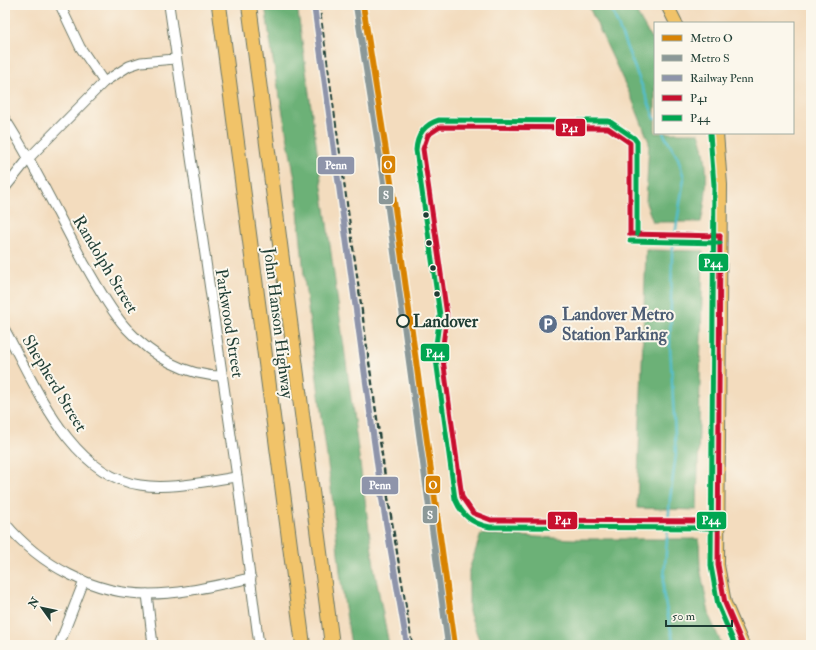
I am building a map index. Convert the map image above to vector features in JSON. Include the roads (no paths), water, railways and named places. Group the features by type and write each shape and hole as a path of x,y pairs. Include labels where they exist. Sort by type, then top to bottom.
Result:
{"highway":[{"name":"John Hanson Highway","path":"219,5 303,645"},
{"name":"John Hanson Highway","path":"249,5 332,645"}],"main road":[{"path":"667,5 676,22"},
{"path":"717,134 721,184 718,565 725,603 743,645"}],"street":[{"path":"60,5 80,48 104,82"},
{"name":"Parkwood Street","path":"169,5 237,477 259,645"},
{"path":"5,188 29,158 104,82 129,66 141,62 176,59"},
{"name":"Randolph Street","path":"5,119 29,158 96,284 127,329 145,346 178,367 207,376 222,376"},
{"name":"Shepherd Street","path":"5,330 58,427 87,460 104,472 122,481 140,485 171,485 237,477"},
{"path":"5,523 18,537 50,563 84,581 106,588 147,594 170,593 251,578"},
{"path":"59,645 84,581"},
{"path":"147,594 153,645"}],"waterway":[{"path":"610,5 654,116"},
{"path":"664,134 678,158 684,178 672,254 670,346 676,454 670,499 663,592 674,645"}],"railway":[{"path":"319,5 388,498 412,645"}],"metro line":[{"name":"O","path":"363,5 394,201 455,645"},
{"name":"S","path":"356,6 387,202 448,645"}],"rail line":[{"name":"Penn","path":"314,5 382,499 407,645"}],"place":[{"name":"Landover","path":"403,321"},
{"name":"Landover Metro Station Parking","path":"548,324"}]}
